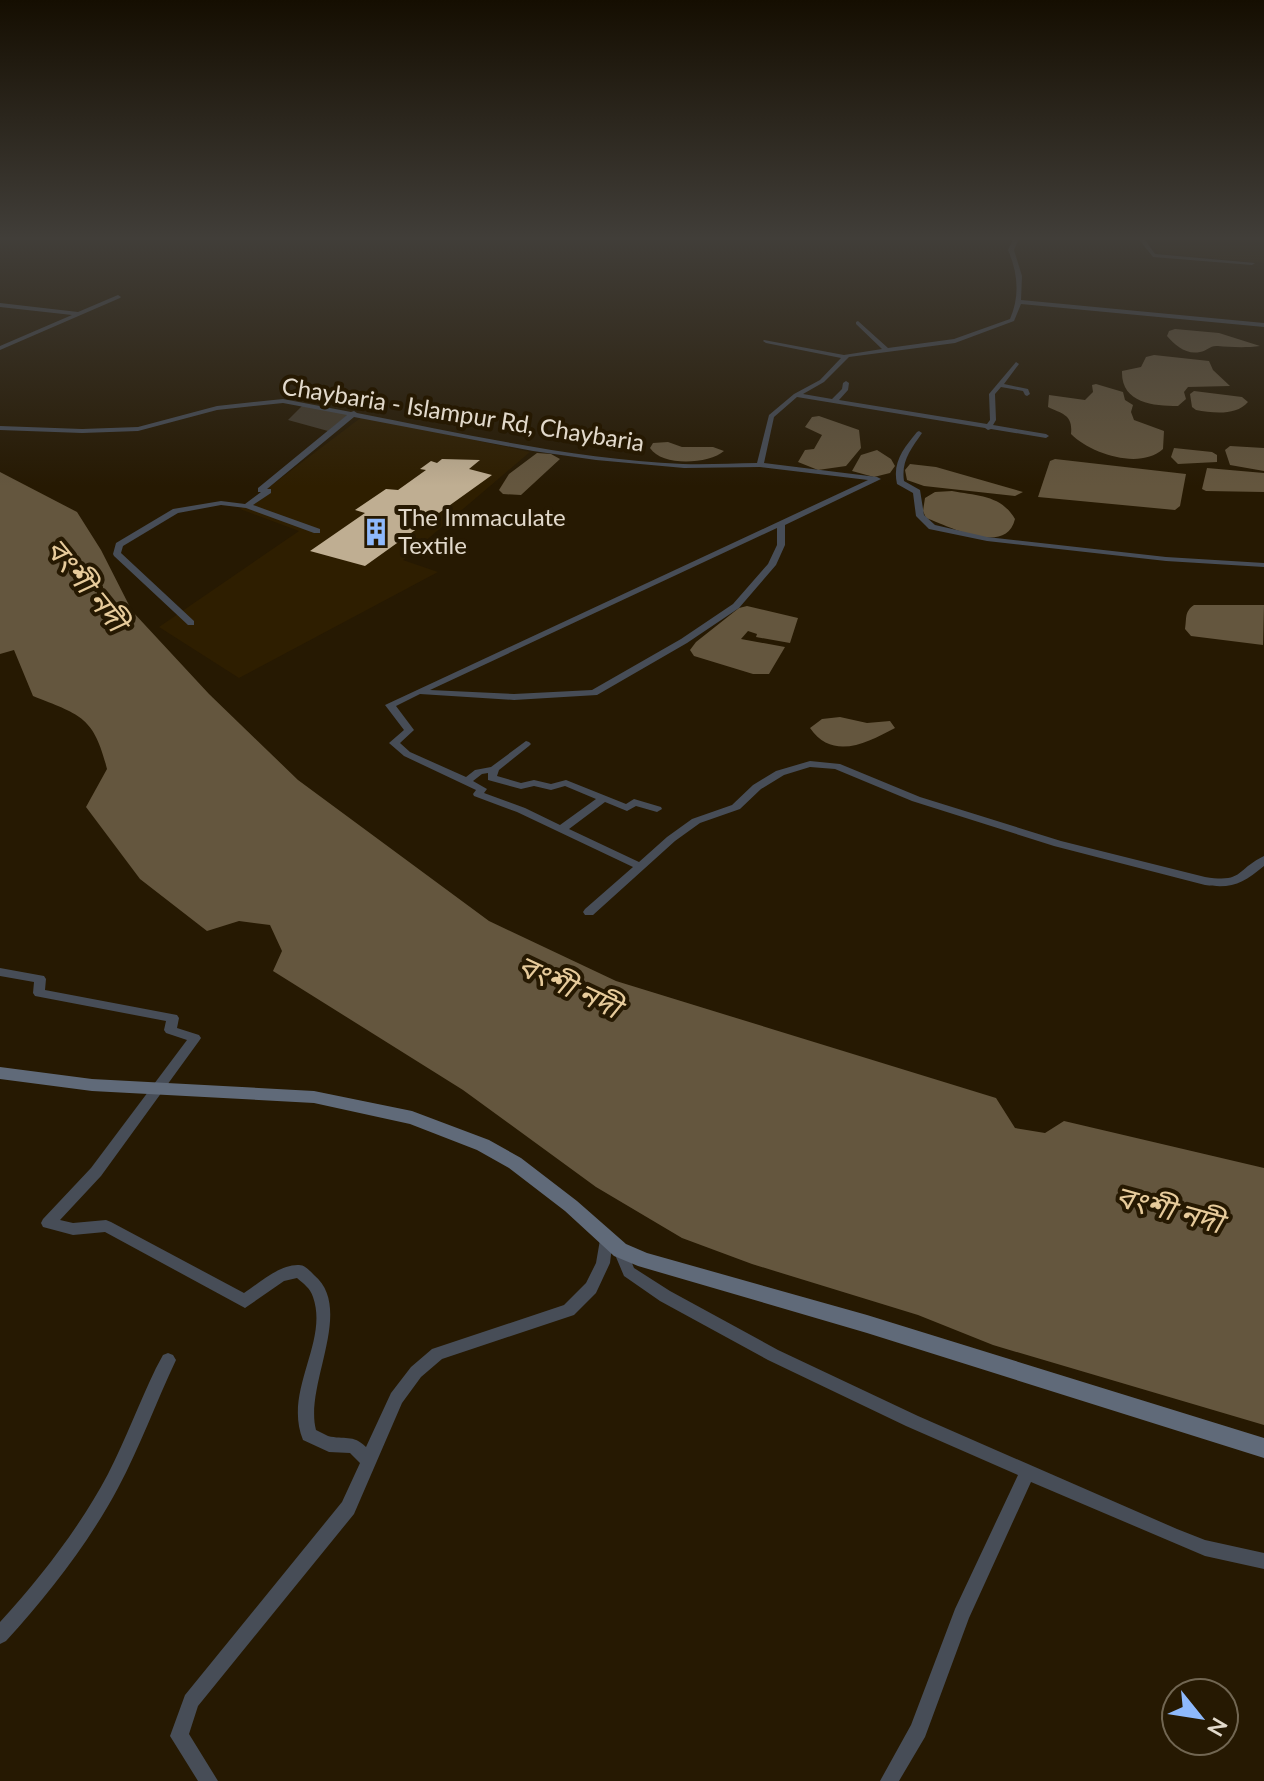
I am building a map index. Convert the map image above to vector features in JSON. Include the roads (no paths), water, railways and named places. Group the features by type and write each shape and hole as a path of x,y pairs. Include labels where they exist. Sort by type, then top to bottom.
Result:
{"street":[{"path":"0,348 66,320"},
{"path":"766,341 845,357 969,336 1012,320"},
{"path":"1212,320 1264,325"},
{"path":"858,323 885,348"},
{"path":"760,465 768,420 796,395 822,381 845,357"},
{"path":"988,428 993,420 991,396 1016,364"},
{"path":"833,402 845,390 846,383"},
{"path":"1001,385 1026,390 1027,394"},
{"path":"796,395 1046,436"},
{"name":"Chaybaria - Islampur Rd, Chaybaria","path":"0,428 82,431 138,429 217,408 283,401 533,449 596,458 684,466 760,465 900,482"},
{"path":"247,506 268,491 261,490 354,413"},
{"path":"919,433 901,458 897,469 900,482 917,492 920,516 924,522 949,532 1166,559 1264,565"},
{"path":"641,867 521,810 488,799 478,794 482,789 407,754 394,743 409,730 390,705 877,479"},
{"path":"191,623 117,554 119,545 176,511 221,503 247,506 317,531"},
{"path":"417,692 514,697 594,693 684,641 736,606 772,565 781,545 781,525"},
{"path":"466,782 479,772 494,769 526,744"},
{"path":"589,912 696,821 736,807 757,787 780,773 810,764 837,766 916,799 1058,844 1205,881 1229,885 1243,879 1264,860"},
{"path":"494,769 492,778 507,782 551,787 566,783 627,808 634,802 657,809"},
{"path":"561,829 604,798"},
{"path":"0,972 40,979 39,993 173,1018 170,1030 195,1038 96,1172 48,1223 73,1229 106,1226 245,1301 280,1276 299,1271 313,1279 324,1302 323,1329 304,1412 309,1435 329,1444 354,1446 368,1460"},
{"path":"0,1073 92,1085 314,1097 412,1118 452,1131 515,1163 571,1206 613,1244 629,1272 665,1296 773,1355 1027,1473 1205,1548 1264,1561"},
{"path":"613,1244 1264,1448"},
{"path":"209,1781 179,1736 191,1701 348,1508 396,1398 416,1372 437,1354 569,1310 591,1288 613,1244"},
{"path":"0,1635 76,1538 104,1494 123,1462 143,1408 168,1360"},
{"path":"889,1781 918,1730 961,1615 1027,1473"}],"water":[{"path":"1169,331 1219,333 1260,346 1215,346 1190,352 1177,346 1167,336"},
{"path":"1154,355 1209,361 1213,370 1230,386 1188,387 1184,392 1186,399 1178,406 1140,400 1127,390 1122,371 1141,367 1146,357"},
{"path":"1092,385 1123,392 1125,400 1133,405 1131,412 1134,420 1164,431 1163,449 1142,458 1116,457 1091,448 1071,434 1069,419 1048,407 1049,395 1085,400 1093,392"},
{"path":"1194,391 1242,397 1248,402 1231,411 1196,410 1192,407 1190,394"},
{"path":"819,416 859,430 861,448 846,466 818,470 798,462 805,450 814,449 822,435 805,427 812,417"},
{"path":"668,442 682,447 713,447 724,451 708,459 686,462 665,458 650,448 653,443"},
{"path":"1230,446 1264,448 1264,471 1230,465 1225,450"},
{"path":"1174,448 1212,452 1217,455 1217,462 1178,464 1171,457"},
{"path":"877,450 891,459 895,466 890,473 874,477 852,471 861,455"},
{"path":"537,453 551,454 560,459 521,495 503,494 499,490 509,474"},
{"path":"1055,459 1186,474 1180,506 1175,510 1038,497 1050,461"},
{"path":"910,464 936,467 1023,492 1015,496 924,486 907,480 905,470"},
{"path":"1207,468 1264,473 1264,492 1206,491 1202,489"},
{"name":"বংশী নদী","path":"0,472 77,512 101,550 132,611 209,694 298,780 489,921 616,981 996,1098 1015,1128 1045,1133 1064,1121 1264,1168 1264,1425 993,1345 918,1315 752,1264 682,1238 596,1187 463,1090 273,971 282,951 270,925 239,921 207,931 140,879 86,807 107,769 97,738 90,728 74,713 33,696 14,650 0,654"},
{"path":"952,491 988,498 1003,505 1015,519 1010,530 1001,536 976,536 926,518 923,511 925,498 935,492"},
{"path":"1194,605 1264,605 1263,645 1191,636 1185,629 1187,613"},
{"path":"747,606 798,618 790,643 756,637 757,634 748,631 741,639 785,647 769,674 753,674 694,656 690,650 696,642 739,608"},
{"path":"840,717 867,723 890,721 895,728 862,743 840,746 819,738 810,728 822,719"}],"place":[{"name":"The Immaculate Textile","path":"376,532"}]}
